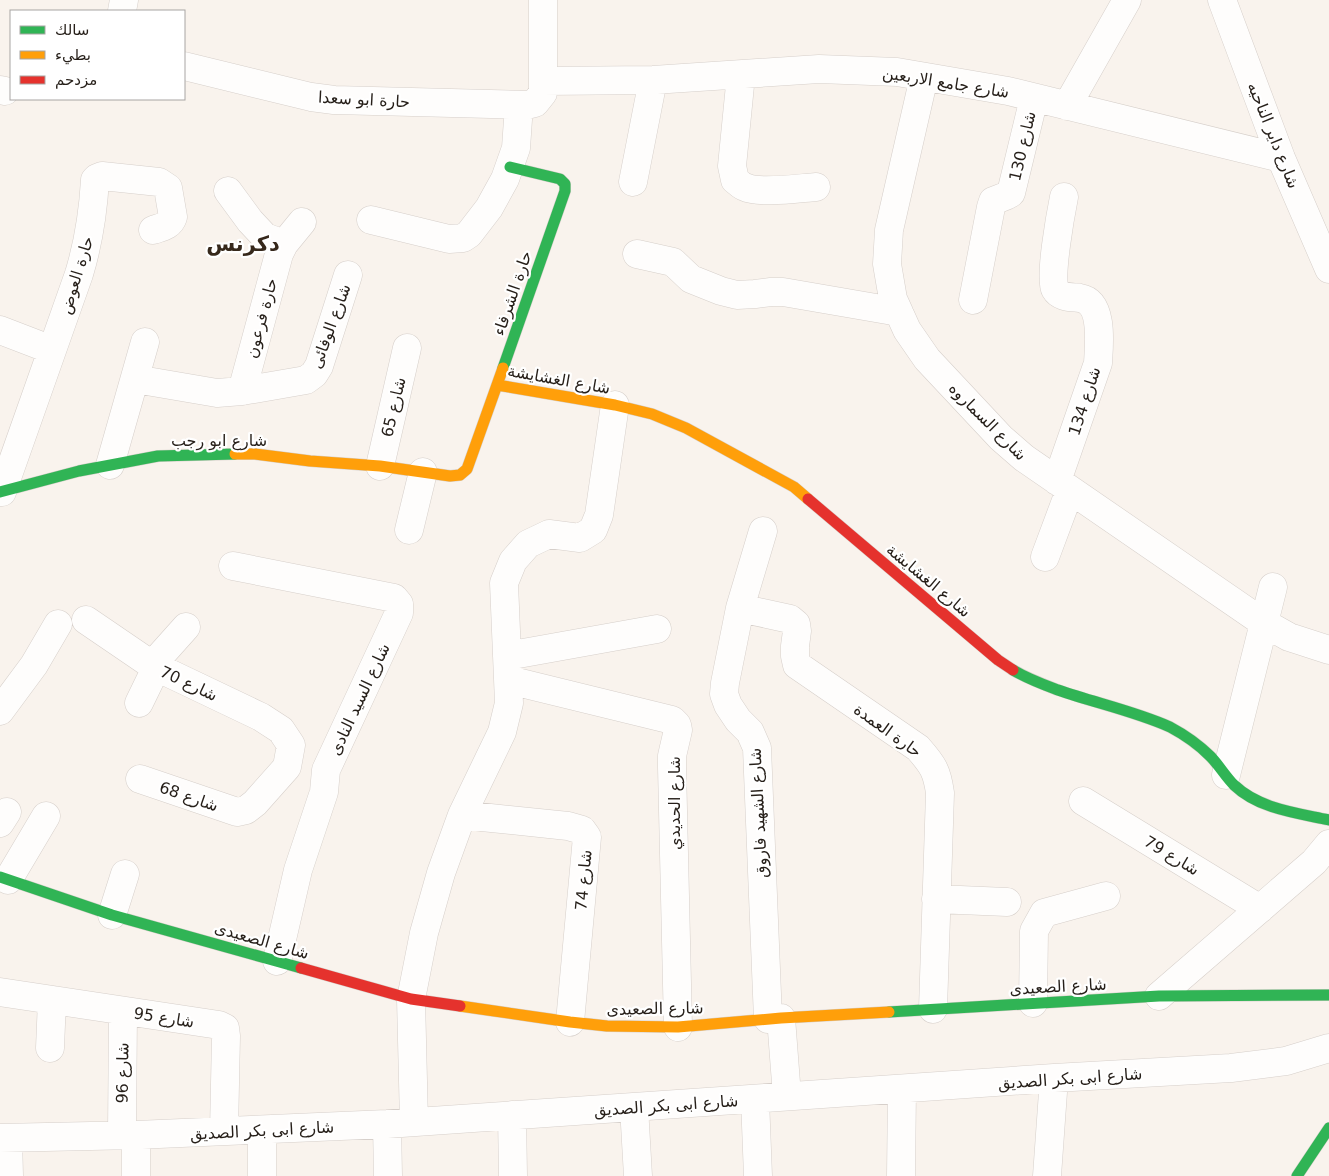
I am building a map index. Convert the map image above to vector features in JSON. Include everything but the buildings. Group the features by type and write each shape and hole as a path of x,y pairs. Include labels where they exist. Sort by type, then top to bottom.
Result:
{"street":[{"path":"543,87 544,0"},
{"path":"1068,106 1127,0"},
{"name":"شارع داير الناحيه","path":"1222,0 1282,158 1329,269"},
{"name":"حارة ابو سعدا","path":"185,66 311,97 334,100 527,105 535,103 543,87"},
{"name":"شارع جامع الاربعين","path":"543,87 818,70 896,72 1008,91 1282,158"},
{"path":"741,75 732,166 735,180 745,188 760,190 816,187"},
{"name":"شارع السماروه","path":"924,77 889,230 887,264 893,298 907,330 927,359 1001,438 1024,458 1264,623 1289,637 1329,650"},
{"path":"633,182 653,80"},
{"name":"شارع 130","path":"972,300 991,207 993,201 1011,193 1034,98"},
{"path":"370,220 449,239 463,238 469,234 489,208 510,166 516,148 519,104"},
{"name":"حارة الشرفاء","path":"467,469 566,188 560,179 510,166"},
{"name":"حارة العوض","path":"2,482 79,274 92,218 95,180 102,176 159,182 168,188 173,217 168,225 153,230"},
{"path":"228,192 265,237 284,244"},
{"name":"شارع 134","path":"1064,197 1058,225 1053,280 1055,289 1062,296 1083,299 1093,306 1098,316 1099,346 1098,363 1064,486"},
{"name":"حارة فرعون","path":"242,391 279,254 284,244 302,222"},
{"path":"637,254 673,262 691,279 729,293 783,292 899,312"},
{"name":"شارع الوفائى","path":"134,379 217,393 242,391 306,380 314,374 319,366 348,275"},
{"path":"0,330 52,350"},
{"path":"110,465 145,342"},
{"name":"شارع 65","path":"380,466 407,348"},
{"name":"شارع الغشايشة","path":"497,385 615,405 652,414 686,428 794,487 998,660 1028,679 1085,699 1143,716 1171,728 1192,740 1210,756 1234,786 1254,800 1277,808 1329,820"},
{"path":"388,1176 400,1123 411,999 424,932 441,873 462,815 502,732 509,703 504,583 513,561 528,544 549,534 580,538 593,530 599,515 615,405"},
{"name":"شارع ابو رجب","path":"2,482 79,471 158,456 255,454 310,461 380,466 450,476 460,476 467,469"},
{"path":"409,530 423,472"},
{"path":"1045,557 1064,486"},
{"name":"شارع الشهيد فاروق","path":"762,531 740,608 724,694 728,705 738,720 750,732 757,748 774,1018 787,1096"},
{"name":"شارع السيد النادى","path":"233,566 394,598 399,604 399,613 326,770 324,792 298,870 277,961"},
{"path":"1226,775 1273,587"},
{"name":"حارة العمدة","path":"740,608 790,619 796,624 798,631 795,646 797,665 918,748 930,760 937,775 940,793 932,1009"},
{"name":"شارع 70","path":"86,620 154,667 261,717 282,730 289,756"},
{"path":"0,711 34,665 58,624"},
{"path":"139,703 154,667 186,627"},
{"path":"508,668 657,630"},
{"name":"شارع الحديدي","path":"508,668 672,720 677,725 678,730 672,756 672,767 678,1027"},
{"path":"289,756 324,782"},
{"name":"شارع 68","path":"140,779 238,812 246,810 255,803 289,756"},
{"name":"شارع 79","path":"1083,801 1260,909"},
{"name":"شارع 74","path":"462,815 568,826 582,830 587,837 570,1022"},
{"path":"4,878 46,816"},
{"path":"1159,996 1314,862 1329,844"},
{"path":"112,915 125,874"},
{"name":"شارع الصعيدى","path":"4,878 112,915 411,999 607,1026 678,1027 774,1018 1159,996 1329,995"},
{"path":"1033,1003 1034,931 1044,913 1106,896"},
{"path":"936,899 1007,902"},
{"name":"شارع 95","path":"0,992 219,1025 225,1028 224,1131"},
{"path":"50,1048 52,1000"},
{"name":"شارع 96","path":"123,1011 129,1135 136,1176"},
{"name":"شارع ابى بكر الصديق","path":"4,1138 262,1130 400,1123 1054,1078 1231,1068 1286,1060 1329,1048"},
{"path":"1047,1176 1054,1078"},
{"path":"901,1176 902,1089"},
{"path":"756,1099 758,1176"},
{"path":"634,1107 638,1176"},
{"path":"512,1115 512,1176"},
{"path":"1297,1176 1329,1128"},
{"path":"262,1130 262,1176"},
{"path":"4,1138 9,1176"}],"traffic: fast":[{"path":"503,368 565,191 565,184 560,179 510,167"},
{"path":"0,492 79,471 158,456 235,454"},
{"path":"1013,670 1058,690 1143,716 1170,727 1201,748 1213,759 1234,785 1255,800 1279,809 1329,820"},
{"path":"0,877 112,915 301,968"},
{"path":"889,1012 1159,996 1329,995"},
{"path":"1297,1176 1329,1128"}],"traffic: slow":[{"path":"235,454 255,454 310,461 380,466 450,476 460,475 467,469 503,368"},
{"path":"497,385 615,405 652,414 686,428 794,487 808,499"},
{"path":"460,1006 607,1026 678,1027 781,1018 889,1012"}],"traffic: jam":[{"path":"808,499 998,660 1013,670"},
{"path":"301,968 411,999 460,1006"}],"district":[{"name":"دكرنس","path":"243,244"}]}
